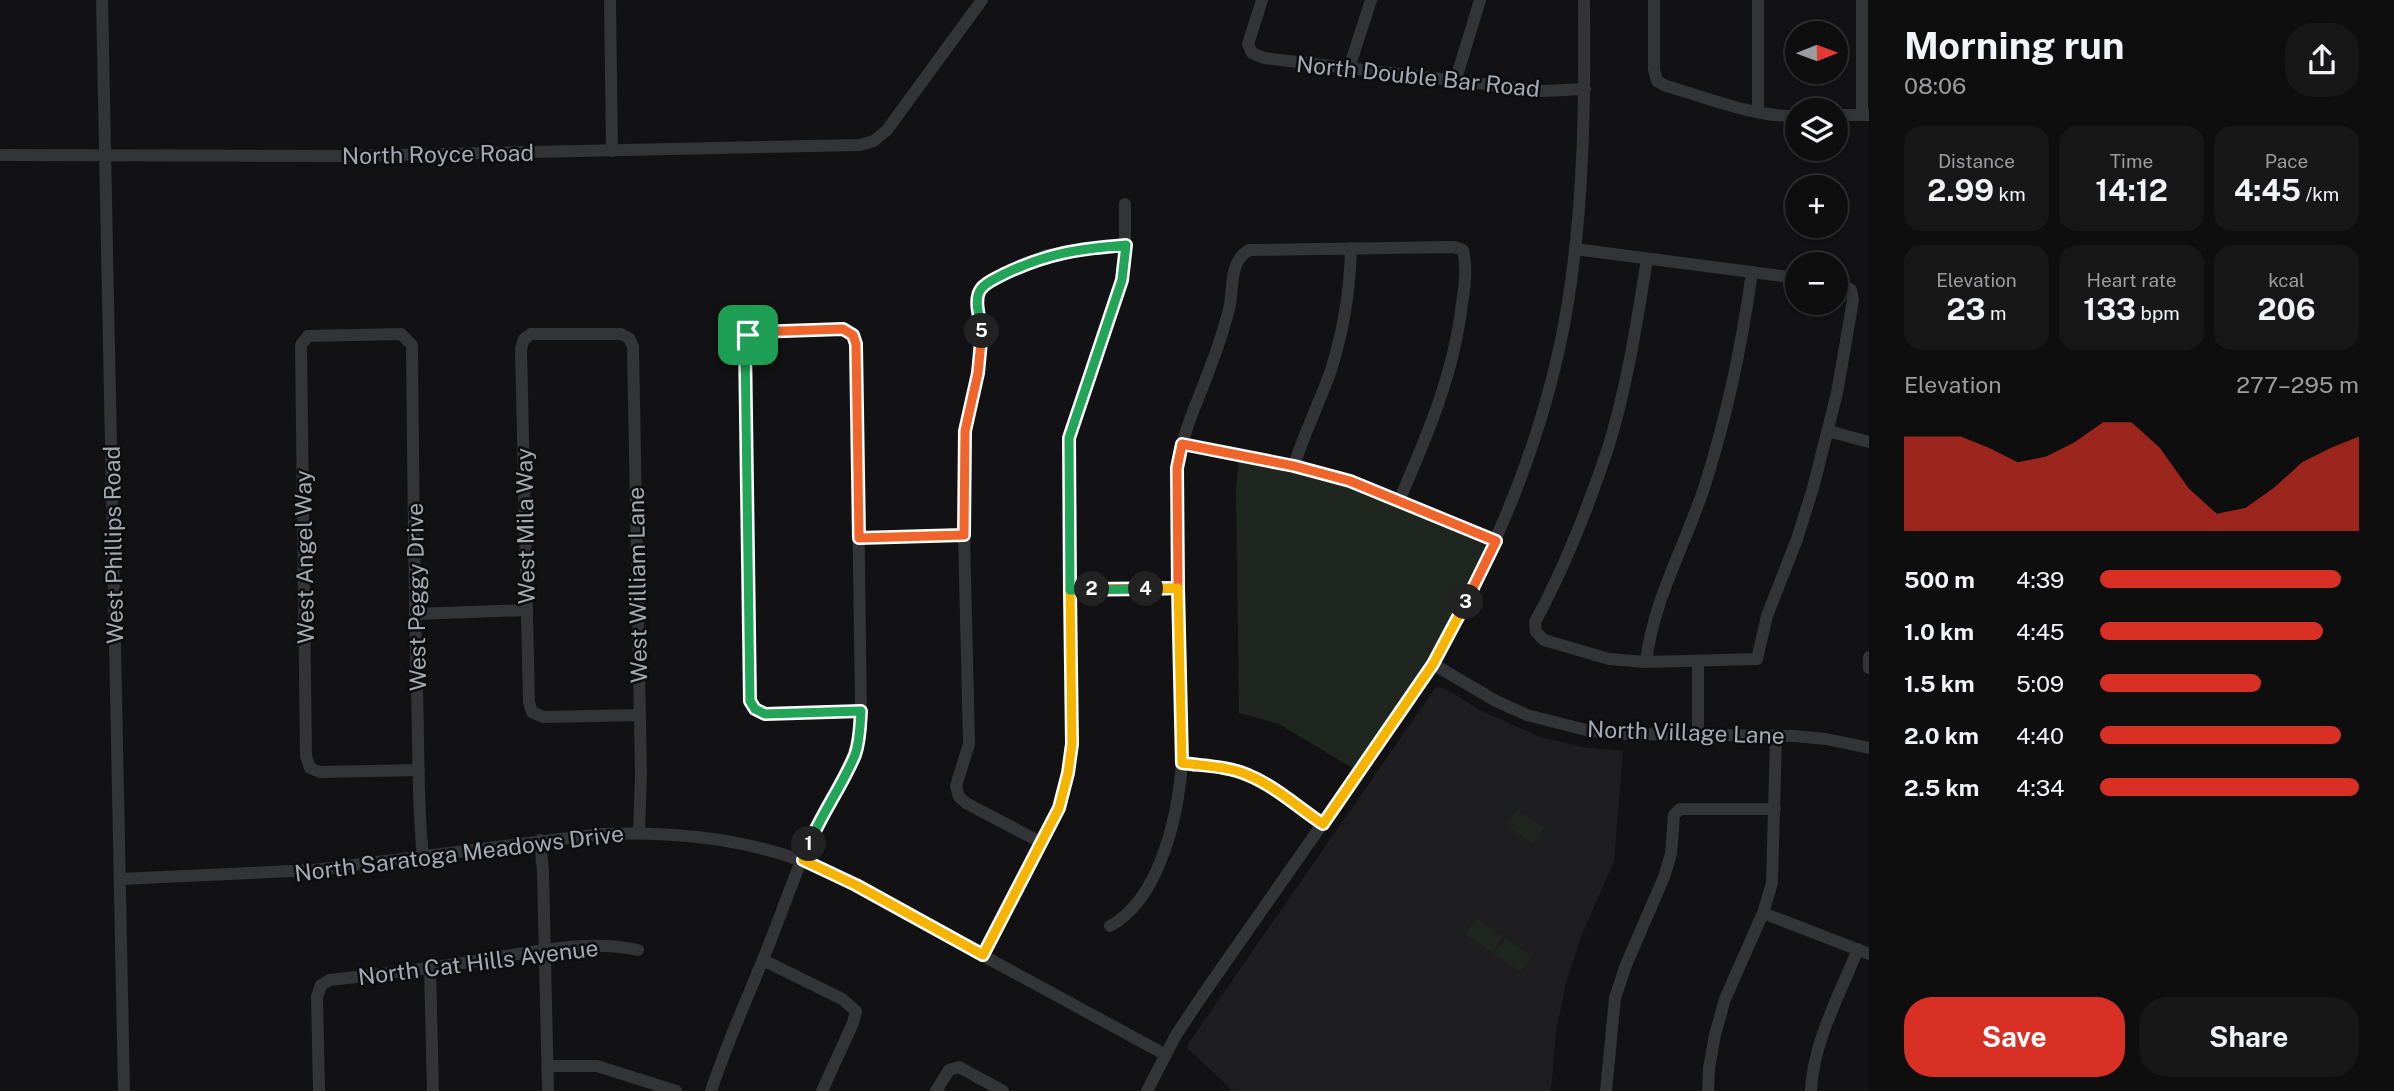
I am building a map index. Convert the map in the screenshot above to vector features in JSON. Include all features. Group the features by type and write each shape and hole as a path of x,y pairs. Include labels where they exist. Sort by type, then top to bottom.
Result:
{"street":[{"name":"West Phillips Road","path":"102,0 124,1091"},
{"path":"610,0 612,151"},
{"name":"North Royce Road","path":"0,155 334,156 851,147 874,141 887,130 982,0"},
{"name":"North Double Bar Road","path":"1262,0 1248,44 1252,53 1264,58 1543,91 1585,89"},
{"path":"1349,68 1371,0"},
{"path":"1455,82 1479,0"},
{"path":"1147,1091 1202,996 1433,664 1496,541 1540,420 1567,305 1583,155 1584,0"},
{"path":"1654,0 1654,69 1657,80 1666,86 1758,112 1785,117"},
{"path":"1758,0 1758,112"},
{"path":"1848,115 1866,115 1862,0"},
{"path":"983,955 1059,808 1068,773 1072,744 1069,438 1122,280 1126,245 1125,204"},
{"path":"1042,844 966,803 959,797 956,786 968,744 965,431 978,373 982,332 977,297 981,288 992,280 1044,257 1085,248 1126,245"},
{"path":"1294,466 1330,371 1343,326 1349,290 1350,247"},
{"path":"1110,926 1122,920 1134,908 1155,874 1176,810 1182,763 1177,468 1182,444 1230,307 1235,265 1240,256 1249,250 1454,247 1463,250 1466,263 1465,285 1452,363 1441,399 1399,501"},
{"path":"1575,249 1785,276"},
{"path":"1647,259 1635,332 1608,448 1583,515 1535,622 1536,632 1544,640 1609,659 1646,662 1757,659 1771,605 1805,513 1828,431 1853,300 1848,288"},
{"path":"1646,662 1655,618 1704,486 1719,435 1742,335 1752,272"},
{"path":"711,1091 730,1037 819,819 855,753 860,734 861,711 856,344 853,335 843,329 754,332 748,335 745,344 750,701 755,709 765,714 861,711"},
{"name":"West Peggy Drive","path":"301,345 309,336 401,334 412,345 415,614 420,833 423,856"},
{"name":"West William Lane","path":"524,339 531,334 621,334 629,338 633,347 640,715 639,832"},
{"name":"West Mila Way","path":"524,339 521,349 529,702 532,712 543,717 640,715"},
{"name":"West Angel Way","path":"301,345 306,756 310,768 320,772 419,770"},
{"path":"1828,431 1869,442"},
{"path":"1182,444 1294,466 1350,481 1496,541"},
{"path":"859,538 964,535"},
{"path":"1070,590 1178,588"},
{"path":"415,614 527,610"},
{"path":"1869,657 1869,668"},
{"path":"1698,662 1698,735"},
{"name":"North Village Lane","path":"1433,664 1496,701 1527,715 1590,731 1826,739 1869,748"},
{"path":"1708,1091 1715,1035 1725,999 1763,913 1772,883 1776,736"},
{"path":"1182,763 1224,768 1247,775 1265,784 1323,824"},
{"path":"1606,1091 1615,998 1626,965 1664,877 1671,854 1674,815 1680,809 1775,809"},
{"name":"North Saratoga Meadows Drive","path":"120,879 281,873 540,841 639,832 718,839 803,860 856,885 1166,1055"},
{"path":"540,841 548,1091"},
{"path":"1763,913 1864,951 1824,1034 1816,1058 1811,1091"},
{"name":"North Cat Hills Avenue","path":"319,1091 317,997 321,985 330,980 545,951 616,946 638,950"},
{"path":"763,960 842,999 856,1011 821,1091"},
{"path":"430,968 433,1091"},
{"path":"547,1066 597,1066 676,1091"},
{"path":"936,1091 949,1070 959,1067 1003,1091"}],"shaded area":[{"path":"1239,455 1328,474 1495,541 1466,602 1359,772 1279,724 1239,713 1236,489"},
{"path":"1436,687 1444,688 1480,710 1540,737 1582,747 1623,751 1614,861 1579,942 1565,987 1556,1032 1551,1091 1233,1091 1188,1049 1188,1044"},
{"path":"1517,810 1544,828 1533,844 1507,825"},
{"path":"1476,918 1502,936 1492,952 1465,934"},
{"path":"1505,938 1532,957 1521,972 1494,954"}],"route":[{"path":"748,335 745,344 750,701 755,709 765,714 861,711 860,734 855,753 819,819 803,860 856,885 983,955 1059,808 1068,773 1072,744 1070,590 1178,588 1177,468 1182,444 1328,474 1496,541 1433,664 1323,824 1265,784 1247,775 1224,768 1182,763 1178,588 1124,589 1070,590 1069,438 1122,280 1126,245 1085,248 1044,257 992,280 981,288 977,297 982,332 978,373 965,431 964,535 859,538 856,344 853,335 843,329 754,332 748,335"}]}
